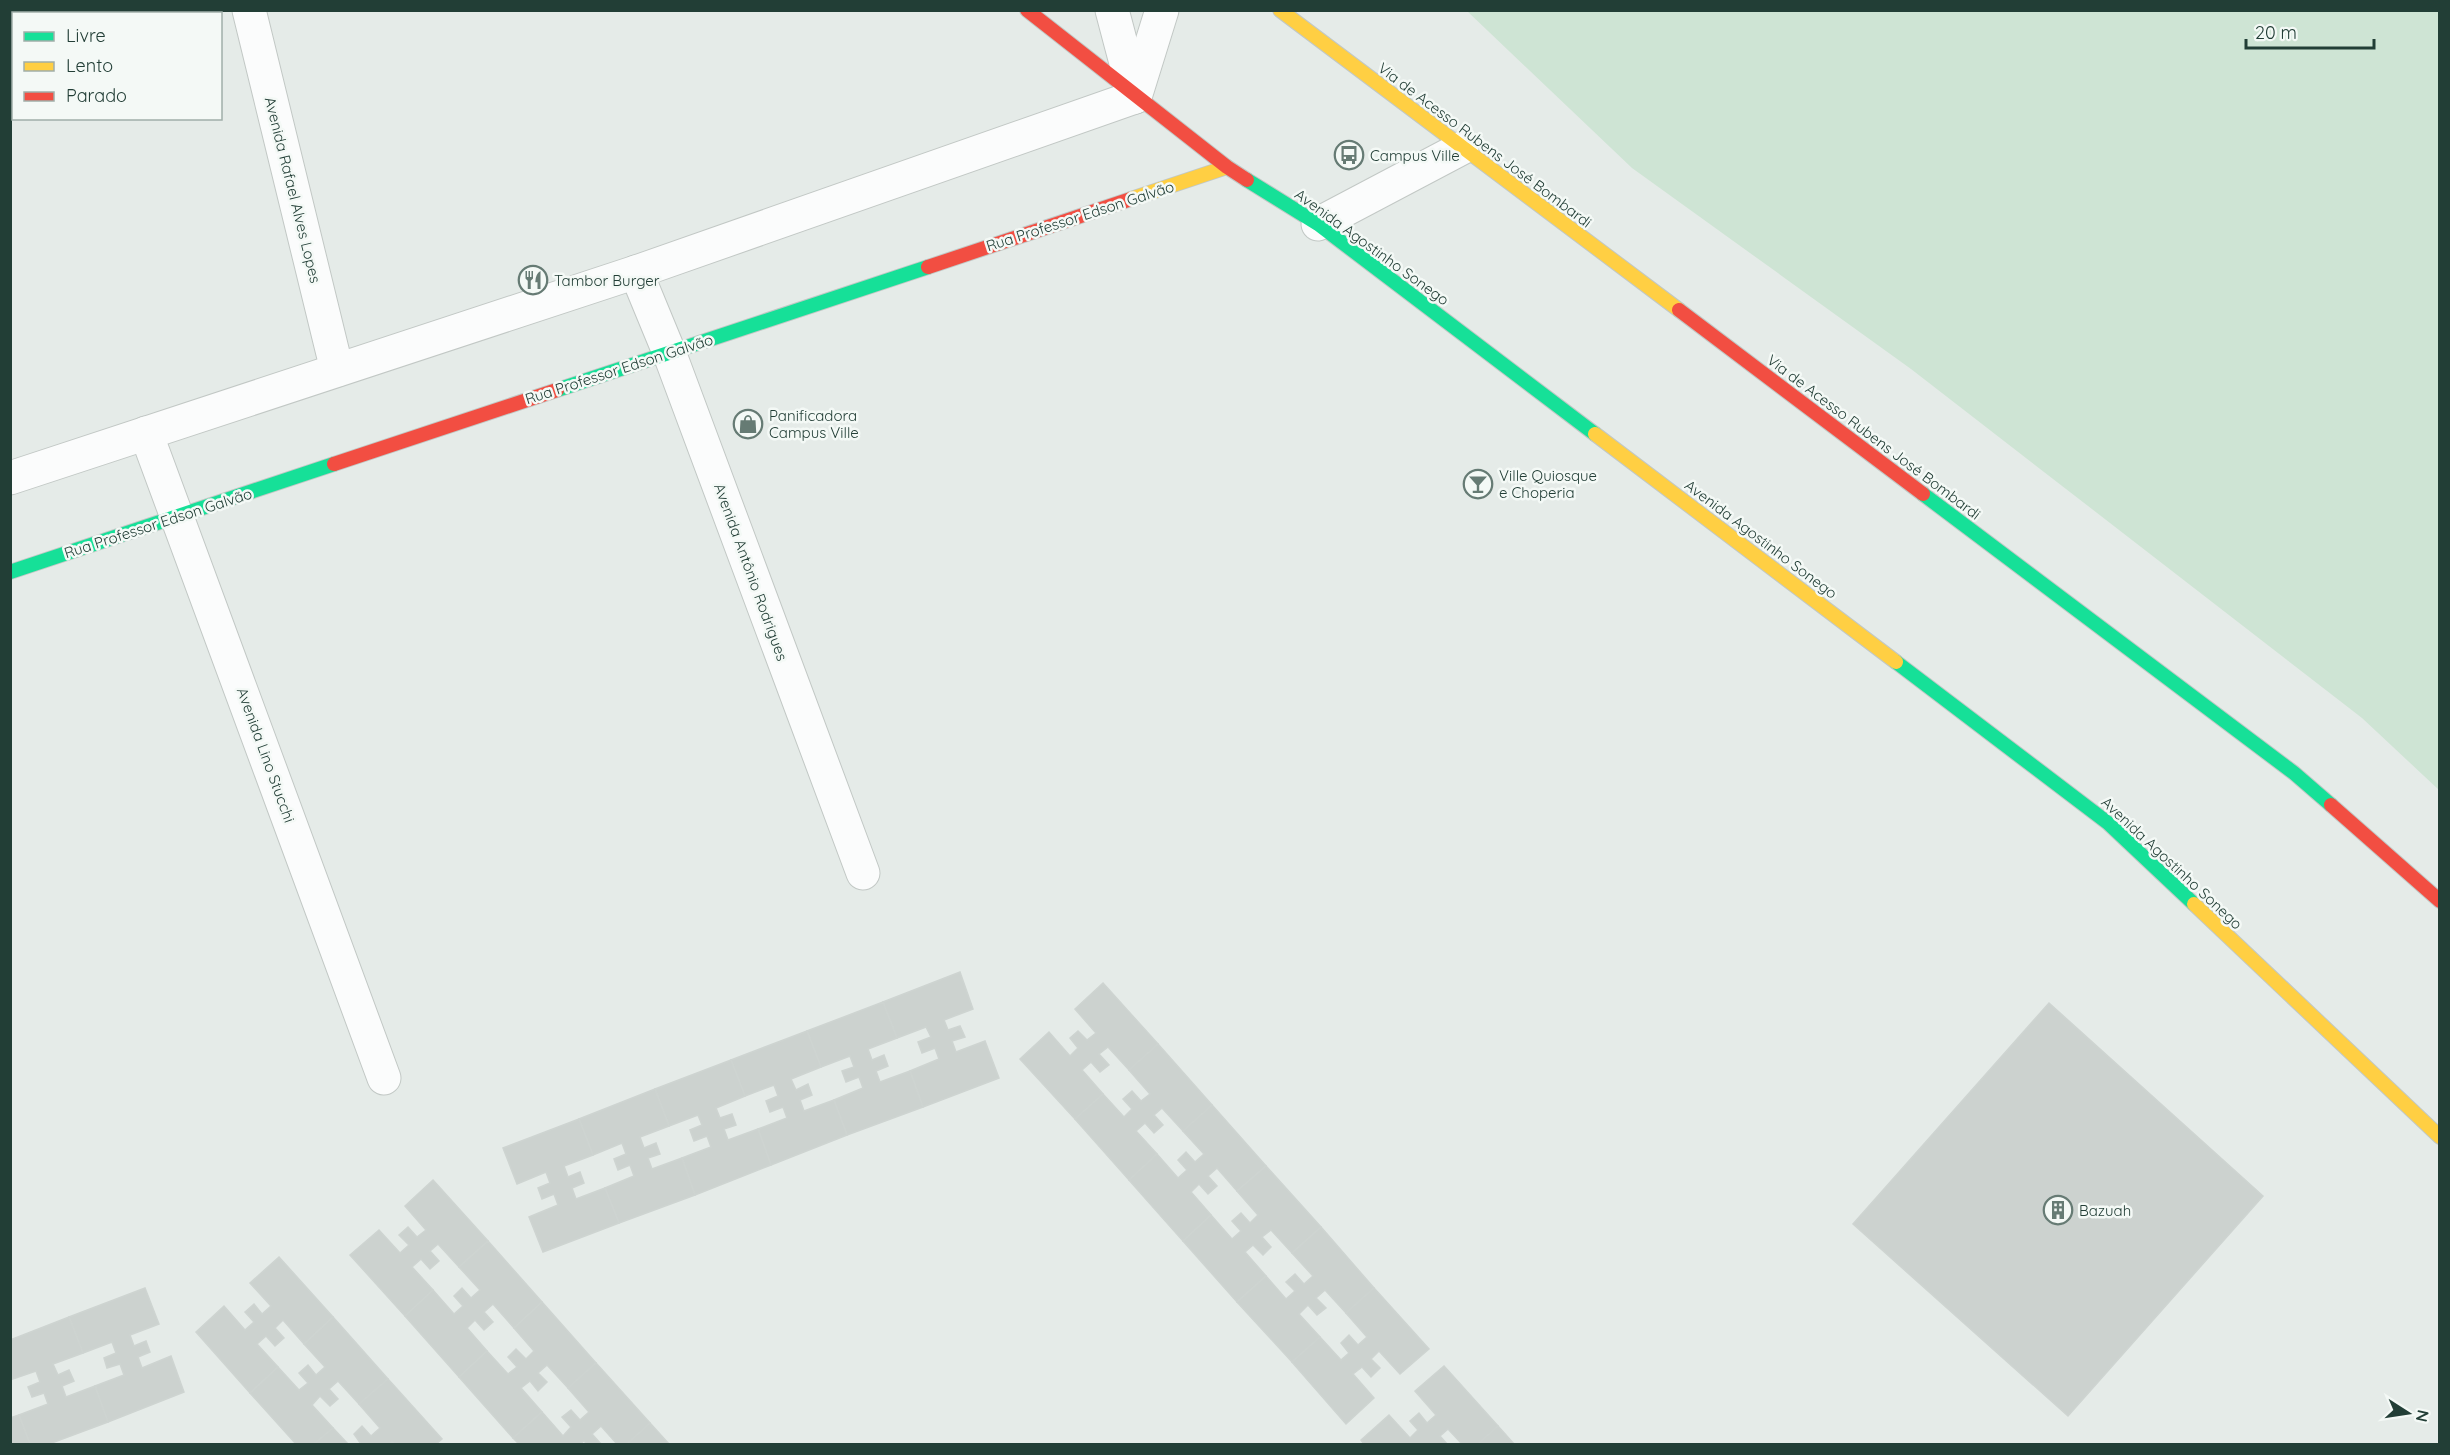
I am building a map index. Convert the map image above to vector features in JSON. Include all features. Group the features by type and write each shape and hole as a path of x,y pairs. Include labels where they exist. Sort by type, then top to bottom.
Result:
{"street":[{"name":"Avenida Rafael Alves Lopes","path":"249,10 337,370"},
{"name":"Avenida Agostinho Sonego","path":"1028,10 1135,97 1227,167 1318,224 2108,823 2439,1137"},
{"path":"1112,10 1135,97"},
{"path":"1135,97 1162,10"},
{"name":"Via de Acesso Rubens José Bombardi","path":"1280,10 2294,773 2439,901"},
{"path":"10,478 636,272 1135,97"},
{"path":"1318,224 1462,148"},
{"name":"Rua Professor Edson Galvão","path":"10,572 1227,167"},
{"name":"Avenida Antônio Rodrigues","path":"636,272 669,352 863,873"},
{"name":"Avenida Lino Stucchi","path":"146,433 384,1078"}],"green space":[{"path":"1467,11 2439,11 2439,790 2362,718 1911,369 1632,168"}],"building":[{"path":"960,972 973,1009 944,1020 948,1030 960,1026 965,1037 952,1041 956,1052 985,1041 999,1078 923,1107 910,1071 939,1059 935,1048 922,1053 918,1042 931,1037 926,1027 897,1038 883,1002"},
{"path":"1103,983 1158,1044 1129,1070 1108,1047 1099,1054 1109,1065 1100,1072 1091,1062 1082,1070 1103,1094 1075,1119 1020,1059 1049,1032 1070,1056 1078,1048 1070,1038 1078,1031 1087,1040 1096,1033 1075,1009"},
{"path":"883,1002 897,1038 868,1049 872,1060 884,1055 888,1066 876,1071 880,1082 910,1071 923,1107 847,1135 834,1100 863,1088 859,1077 846,1082 842,1071 854,1067 850,1056 821,1067 807,1031"},
{"name":"Bazuah","path":"2049,1003 2263,1196 2068,1416 1853,1224"},
{"path":"807,1031 821,1067 791,1079 796,1090 808,1084 812,1095 800,1100 804,1111 834,1100 847,1135 771,1165 758,1129 787,1118 783,1107 770,1112 766,1101 778,1096 774,1085 745,1096 731,1060"},
{"path":"1158,1044 1212,1105 1183,1131 1162,1108 1154,1115 1163,1125 1154,1133 1145,1123 1136,1131 1157,1154 1129,1180 1075,1119 1103,1094 1124,1117 1132,1109 1123,1099 1132,1091 1141,1101 1150,1094 1129,1070"},
{"path":"731,1060 745,1096 716,1108 720,1118 732,1114 736,1125 724,1129 728,1140 758,1129 771,1165 695,1195 682,1158 711,1147 707,1136 694,1141 690,1130 702,1125 698,1115 669,1126 655,1089"},
{"path":"655,1089 669,1126 640,1137 644,1148 656,1143 660,1154 648,1158 652,1169 682,1158 695,1195 619,1223 605,1188 634,1176 630,1165 618,1170 614,1159 626,1154 622,1143 593,1155 579,1119"},
{"path":"1212,1105 1266,1166 1237,1191 1217,1168 1208,1176 1217,1186 1208,1194 1199,1184 1191,1192 1211,1215 1183,1241 1129,1180 1157,1154 1178,1178 1187,1170 1178,1160 1186,1152 1195,1162 1204,1154 1183,1131"},
{"path":"579,1119 593,1155 564,1166 568,1177 580,1172 584,1183 572,1188 576,1199 605,1188 619,1223 543,1252 529,1217 558,1205 554,1194 542,1199 538,1188 550,1183 546,1172 517,1184 503,1148"},
{"path":"1266,1166 1321,1227 1292,1253 1271,1230 1262,1237 1271,1247 1263,1255 1253,1245 1245,1252 1266,1276 1237,1302 1183,1241 1211,1215 1232,1239 1241,1231 1232,1221 1241,1213 1250,1223 1258,1215 1237,1191"},
{"path":"433,1180 488,1241 459,1267 438,1244 430,1251 439,1261 430,1269 421,1259 412,1267 433,1290 405,1316 350,1255 379,1230 400,1253 409,1245 399,1235 408,1227 417,1237 426,1230 405,1206"},
{"path":"1321,1227 1374,1288 1346,1313 1325,1290 1316,1298 1326,1308 1317,1315 1308,1305 1299,1314 1320,1337 1292,1362 1237,1302 1266,1276 1286,1299 1295,1291 1286,1282 1295,1274 1304,1284 1313,1276 1292,1253"},
{"path":"488,1241 542,1302 514,1328 493,1304 484,1312 493,1322 484,1330 475,1320 467,1328 487,1351 459,1377 405,1316 433,1290 454,1314 463,1306 454,1296 462,1288 471,1298 480,1290 459,1267"},
{"path":"279,1257 333,1317 304,1344 283,1320 275,1328 284,1338 275,1346 266,1336 257,1344 278,1367 250,1393 196,1332 224,1306 245,1330 254,1322 245,1312 254,1304 262,1314 271,1306 250,1283"},
{"path":"145,1288 159,1324 130,1335 134,1346 146,1341 150,1352 138,1357 142,1368 171,1356 184,1392 108,1422 95,1386 124,1375 120,1364 107,1368 104,1358 116,1353 112,1342 83,1353 69,1317"},
{"path":"1374,1288 1429,1349 1400,1374 1379,1351 1371,1359 1380,1368 1371,1377 1362,1367 1353,1374 1374,1398 1346,1424 1292,1362 1320,1337 1341,1360 1349,1353 1341,1343 1349,1335 1358,1345 1367,1337 1346,1313"},
{"path":"542,1302 596,1363 568,1388 547,1365 538,1373 547,1382 538,1391 530,1381 521,1388 542,1412 513,1438 459,1377 487,1351 508,1374 517,1367 508,1357 516,1349 526,1359 534,1351 514,1328"},
{"path":"69,1317 83,1353 53,1364 58,1375 69,1370 74,1381 62,1386 66,1397 95,1386 108,1422 49,1444 30,1444 19,1415 48,1404 44,1393 32,1397 28,1387 40,1382 36,1371 10,1380 10,1340"},
{"path":"333,1317 388,1379 359,1404 338,1381 329,1389 338,1399 330,1406 320,1396 312,1405 333,1428 314,1444 296,1444 250,1393 278,1367 299,1390 308,1383 299,1373 308,1365 316,1375 325,1367 304,1344"},
{"path":"596,1363 650,1423 627,1444 617,1444 601,1426 592,1434 601,1444 587,1444 584,1441 580,1444 519,1444 513,1438 542,1412 563,1436 571,1427 562,1417 571,1410 580,1420 589,1412 568,1388"},
{"path":"1444,1366 1498,1426 1478,1444 1462,1444 1448,1429 1440,1436 1447,1444 1364,1444 1361,1440 1389,1415 1410,1438 1418,1430 1410,1421 1419,1413 1427,1423 1436,1415 1415,1391"},
{"path":"388,1379 442,1439 436,1444 395,1444 392,1442 389,1444 361,1444 354,1434 362,1426 371,1436 380,1428 359,1404"},
{"path":"19,1415 30,1444 10,1444 10,1418"},
{"path":"650,1423 669,1444 627,1444"},
{"path":"1498,1426 1514,1444 1478,1444"},
{"path":"333,1428 348,1444 314,1444"}],"traffic: fast":[{"path":"1247,180 1318,224 1595,434"},
{"path":"557,390 928,267"},
{"path":"10,572 334,464"},
{"path":"1923,494 2294,773 2331,805"},
{"path":"1896,662 2108,823 2194,904"}],"traffic: slow":[{"path":"1280,10 1679,310"},
{"path":"1131,199 1227,167"},
{"path":"1595,434 1896,662"},
{"path":"2194,904 2440,1137"}],"traffic: jam":[{"path":"1027,10 1227,167 1247,180"},
{"path":"928,267 1131,199"},
{"path":"1679,310 1923,494"},
{"path":"334,464 557,390"},
{"path":"2331,805 2440,901"}],"place":[{"name":"Campus Ville","path":"1349,155"},
{"name":"Tambor Burger","path":"533,280"},
{"name":"Panificadora Campus Ville","path":"748,424"},
{"name":"Ville Quiosque e Choperia","path":"1478,484"},
{"name":"Bazuah","path":"2058,1210"}]}
